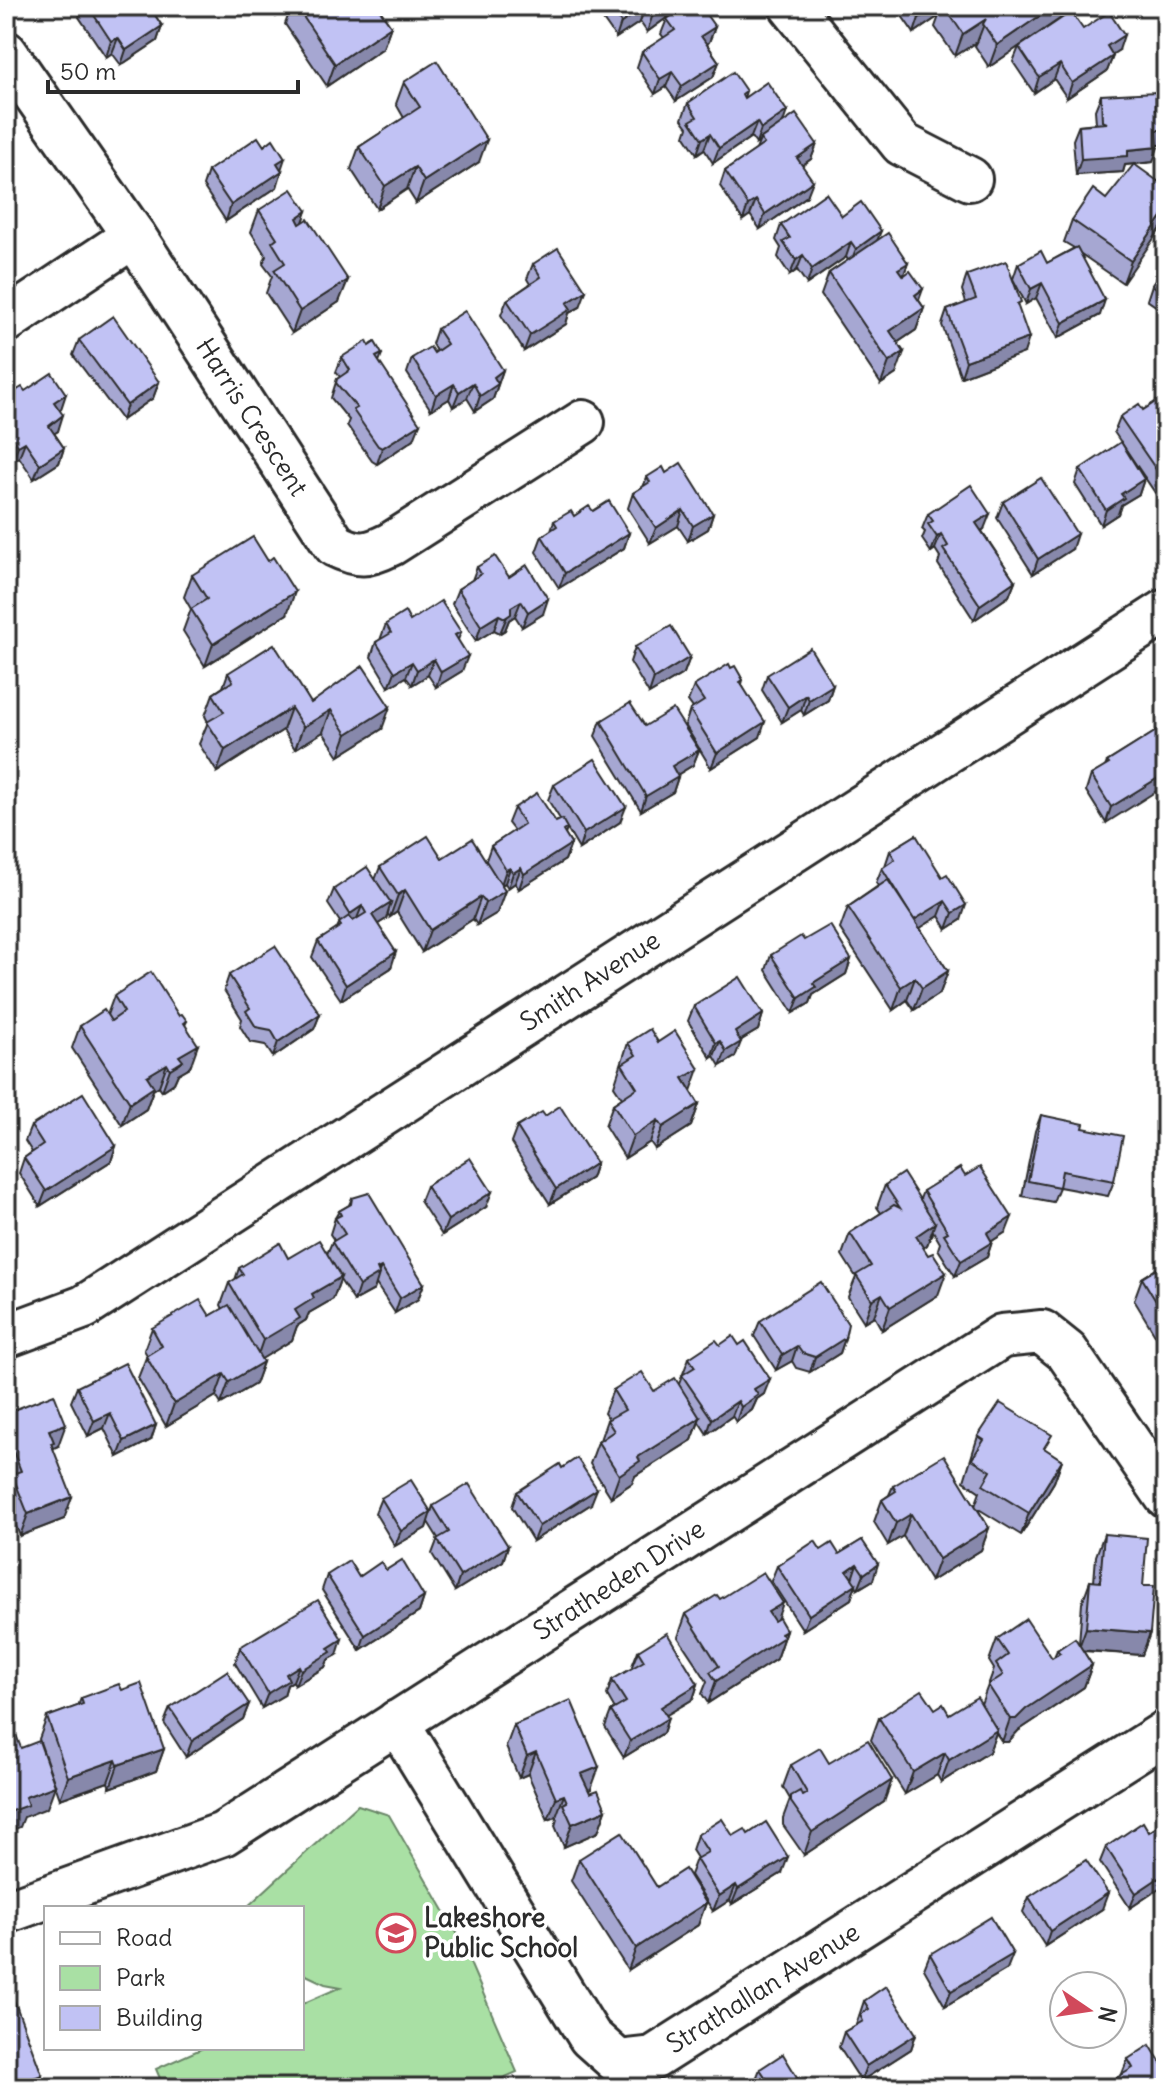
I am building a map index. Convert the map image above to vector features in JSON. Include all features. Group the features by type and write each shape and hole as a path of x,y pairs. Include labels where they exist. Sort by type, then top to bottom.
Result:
{"street":[{"path":"791,6 902,144 970,179"},
{"name":"Harris Crescent","path":"6,53 134,236 335,545 350,553 372,554 583,422"},
{"path":"6,321 134,236"},
{"name":"Smith Avenue","path":"6,1336 84,1307 1166,611"},
{"name":"Stratheden Drive","path":"6,1912 223,1834 1002,1336 1042,1332 1067,1352 1166,1496"},
{"name":"Strathallan Avenue","path":"397,1722 590,2037 618,2062 653,2058 1166,1732"}],"green space":[{"name":"Lakeshore Public School","path":"358,1805 389,1815 458,1935 517,2072 480,2088 164,2088 156,2069 199,2050 304,2050 304,2003 341,1987 325,1984 304,1974 304,1906 248,1906"}],"building":[{"path":"88,6 149,6 162,26 126,50 118,38 111,41"},
{"path":"296,6 377,6 391,26 335,64"},
{"path":"610,6 668,6 652,17 645,7 621,23"},
{"path":"687,6 700,6 715,27 701,36 719,62 682,86 672,72 660,79 642,52 675,30 667,19"},
{"path":"911,6 937,6 919,18"},
{"path":"944,6 1054,6 997,45 983,24 986,19 963,34"},
{"path":"1071,12 1083,29 1109,12 1124,35 1107,46 1113,56 1072,83 1060,64 1039,77 1019,47"},
{"path":"437,61 487,140 424,181 415,167 385,186 359,147 420,107 404,82"},
{"path":"733,72 746,91 742,94 744,98 767,82 787,111 761,129 757,122 719,148 710,134 702,139 690,121 697,117 688,103"},
{"path":"1156,92 1156,109 1164,108 1166,127 1166,130 1157,130 1158,147 1128,150 1128,156 1081,159 1079,125 1107,123 1102,121 1101,95"},
{"path":"796,114 817,144 797,158 813,181 765,214 756,200 748,205 725,171 764,144 760,139"},
{"path":"258,137 264,146 273,139 285,158 277,163 282,171 231,205 208,171"},
{"path":"1134,164 1166,187 1166,211 1131,261 1072,220 1093,189 1106,199"},
{"path":"6,186 15,200 6,206"},
{"path":"292,189 307,211 297,218 300,224 308,219 348,280 300,311 274,270 285,263 272,242 277,238 259,210"},
{"path":"826,193 842,216 861,202 881,231 856,249 851,242 812,269 803,255 796,260 783,242 790,238 781,225"},
{"path":"888,233 908,263 898,269 903,276 910,271 923,289 915,295 924,308 890,331 904,352 889,362 829,273"},
{"path":"1077,247 1105,300 1063,323 1042,283 1031,289 1018,264 1041,251 1047,263"},
{"path":"558,248 586,291 567,303 571,309 530,335 507,300 541,277 533,264"},
{"path":"1006,261 1021,302 1017,304 1029,338 966,361 947,310 976,299 967,275"},
{"path":"1166,264 1166,294 1152,285"},
{"path":"465,311 503,370 494,377 498,384 480,396 473,383 459,392 454,384 436,395 412,358 430,347 434,353 447,344 437,329"},
{"path":"113,316 159,382 127,405 79,340"},
{"path":"367,341 369,346 375,342 382,354 376,357 420,424 382,448 353,410 357,408 336,383 350,370 342,357"},
{"path":"52,373 66,394 54,402 63,415 49,426 64,448 40,464 25,442 18,446 6,428 6,397 22,387 25,391"},
{"path":"1166,395 1166,484 1120,417 1139,404 1143,410"},
{"path":"6,440 13,451 6,456"},
{"path":"1121,442 1144,479 1121,494 1124,498 1106,510 1080,469"},
{"path":"681,463 713,514 693,526 683,510 656,528 633,493 650,482 647,477 663,467 666,473"},
{"path":"1041,478 1077,534 1038,559 1003,502"},
{"path":"971,485 990,514 976,523 1015,581 980,605 943,549 948,546 941,534 937,537 928,524 933,521 928,514"},
{"path":"609,501 629,533 565,573 542,536 557,526 554,521 571,511 574,516 589,506 593,511"},
{"path":"253,537 268,561 273,557 295,592 213,644 191,609 207,599 192,575"},
{"path":"495,556 509,577 527,565 548,599 528,612 521,601 511,607 511,614 505,618 499,615 481,626 458,589 481,574 477,567"},
{"path":"441,601 461,632 455,635 468,656 441,672 434,659 417,670 412,662 395,672 376,642 391,633 386,624 405,612 410,621"},
{"path":"671,626 690,657 654,679 635,647"},
{"path":"274,644 311,703 363,666 390,707 347,734 331,710 303,727 291,708 225,750 207,722 224,712 213,694 233,681 228,673"},
{"path":"810,648 833,685 809,700 806,695 788,707 767,675"},
{"path":"729,664 731,668 735,666 743,680 740,682 765,722 717,753 690,710 704,701 694,686"},
{"path":"630,703 645,726 673,709 699,750 672,766 678,777 646,796 601,721"},
{"path":"1166,725 1166,773 1111,807 1091,775"},
{"path":"595,759 626,807 584,833 554,785"},
{"path":"537,793 556,822 562,819 567,828 563,831 571,844 524,874 521,868 513,873 510,868 506,870 491,846 524,824 514,808"},
{"path":"916,835 942,877 947,874 966,905 953,913 945,901 914,920 882,868 895,859 890,851"},
{"path":"428,836 442,858 472,839 505,891 485,903 481,897 430,930 405,890 398,895 380,867"},
{"path":"367,867 391,903 372,915 396,952 346,985 318,941 341,926 339,923 349,916 353,921 366,913 362,906 350,914 334,889"},
{"path":"888,880 948,971 922,988 915,978 901,987 848,907"},
{"path":"830,925 851,959 813,983 816,987 799,998 771,955 801,936 804,940"},
{"path":"275,946 320,1014 278,1042 271,1030 256,1027 246,1011 250,1008 229,975"},
{"path":"151,972 179,1016 182,1014 187,1021 184,1023 198,1045 179,1056 183,1061 170,1069 167,1064 147,1076 154,1087 130,1103 80,1026 104,1010 111,1021 124,1012 114,996"},
{"path":"740,977 763,1014 735,1032 741,1042 726,1051 720,1041 716,1043 694,1006"},
{"path":"650,1029 658,1042 675,1031 699,1069 683,1078 699,1104 663,1127 658,1120 633,1136 613,1104 637,1088 622,1064 636,1055 628,1043"},
{"path":"83,1093 116,1146 46,1191 24,1158 43,1145 31,1126"},
{"path":"560,1106 596,1163 556,1189 517,1127 542,1112 545,1116"},
{"path":"1041,1115 1123,1136 1114,1181 1062,1171 1059,1187 1028,1181"},
{"path":"470,1158 492,1192 448,1220 426,1186"},
{"path":"980,1167 1012,1217 987,1233 992,1242 961,1261 944,1234 948,1232 923,1191 960,1168 965,1176"},
{"path":"903,1173 935,1223 916,1236 928,1255 933,1253 946,1273 890,1307 882,1294 872,1300 856,1275 871,1266 850,1233 894,1205 900,1208 885,1185"},
{"path":"369,1193 424,1284 400,1298 381,1267 377,1269 379,1274 359,1286 332,1242 345,1234 335,1218 341,1215 339,1211 351,1204 352,1198"},
{"path":"319,1240 341,1277 312,1294 314,1298 295,1310 300,1318 263,1340 229,1283 243,1274 239,1268 280,1243 288,1258"},
{"path":"1166,1263 1166,1318 1142,1278"},
{"path":"821,1282 848,1324 845,1338 815,1357 802,1353 797,1346 782,1355 760,1321"},
{"path":"200,1300 210,1316 229,1305 263,1362 229,1382 224,1374 174,1404 146,1356 162,1346 152,1328"},
{"path":"733,1336 739,1345 745,1341 770,1379 754,1389 758,1395 741,1407 738,1401 712,1419 682,1375 695,1367 689,1358 716,1340 720,1345"},
{"path":"125,1363 156,1425 124,1441 110,1413 94,1421 77,1387"},
{"path":"642,1372 654,1391 675,1378 700,1418 638,1457 640,1461 619,1475 598,1442 614,1431 607,1420 625,1410 613,1390"},
{"path":"54,1394 66,1424 49,1430 54,1442 51,1443 72,1497 28,1514 12,1474 21,1471 6,1434 6,1413"},
{"path":"1000,1403 1052,1435 1044,1448 1062,1460 1029,1513 983,1485 991,1471 972,1459 984,1440 978,1436"},
{"path":"944,1455 989,1528 939,1559 911,1514 896,1523 882,1500 896,1491 893,1486"},
{"path":"577,1458 597,1489 539,1526 517,1492 560,1464 562,1468"},
{"path":"411,1480 431,1512 401,1531 381,1498"},
{"path":"469,1484 508,1546 460,1576 437,1539 449,1532 433,1506"},
{"path":"1104,1534 1147,1538 1143,1586 1154,1586 1150,1633 1086,1628 1090,1581 1100,1582"},
{"path":"862,1540 878,1564 864,1574 857,1564 847,1571 856,1584 809,1615 777,1566 815,1541 821,1550 832,1543 839,1554"},
{"path":"402,1560 424,1597 365,1635 327,1575 349,1561 359,1577 381,1562 386,1570"},
{"path":"763,1572 783,1603 768,1612 774,1621 779,1618 786,1630 781,1633 784,1637 716,1681 710,1672 719,1666 686,1614 717,1595 720,1599"},
{"path":"318,1600 342,1639 328,1648 331,1652 301,1670 299,1666 286,1674 289,1680 268,1693 240,1647"},
{"path":"1026,1619 1052,1658 1060,1653 1057,1650 1075,1638 1092,1665 1016,1719 1010,1719 988,1685 1003,1675 996,1664 1008,1655 997,1639"},
{"path":"667,1633 698,1684 661,1707 668,1718 630,1741 611,1711 626,1702 612,1680 644,1661 638,1651"},
{"path":"227,1671 249,1704 192,1741 170,1708"},
{"path":"141,1683 164,1749 118,1765 116,1760 68,1777 47,1717 83,1704 81,1698 119,1684 122,1690"},
{"path":"922,1690 935,1709 943,1704 949,1714 977,1697 997,1730 949,1760 945,1753 913,1772 879,1718"},
{"path":"571,1700 599,1767 581,1774 590,1793 598,1790 606,1810 572,1824 563,1804 567,1802 564,1795 556,1798 536,1752 527,1756 514,1725"},
{"path":"12,1724 21,1748 39,1741 55,1786 25,1797 28,1805 6,1813 6,1726"},
{"path":"868,1740 892,1780 812,1832 791,1802 791,1796 800,1791 802,1796 807,1793 791,1765 820,1748 829,1763"},
{"path":"722,1819 733,1836 745,1829 748,1834 766,1822 788,1857 738,1889 736,1885 719,1896 696,1859 708,1852 697,1835"},
{"path":"1166,1821 1166,1873 1136,1893 1106,1847 1143,1822 1149,1832"},
{"path":"622,1832 657,1887 685,1869 706,1903 636,1948 579,1859"},
{"path":"1086,1860 1108,1893 1050,1931 1029,1897"},
{"path":"991,1917 1013,1954 951,1991 930,1954"},
{"path":"886,1986 916,2034 866,2066 844,2032 863,2021 860,2015 869,2009 864,2001"},
{"path":"6,1989 11,1992 42,2075 11,2086 6,2074"},
{"path":"1150,2045 1166,2071 1166,2088 1100,2088 1133,2068 1128,2059"},
{"path":"783,2054 800,2082 806,2078 812,2088 758,2088 768,2081 760,2069"},
{"path":"1063,2079 1069,2088 1049,2088"}],"place":[{"name":"Lakeshore Public School","path":"396,1933"}]}
